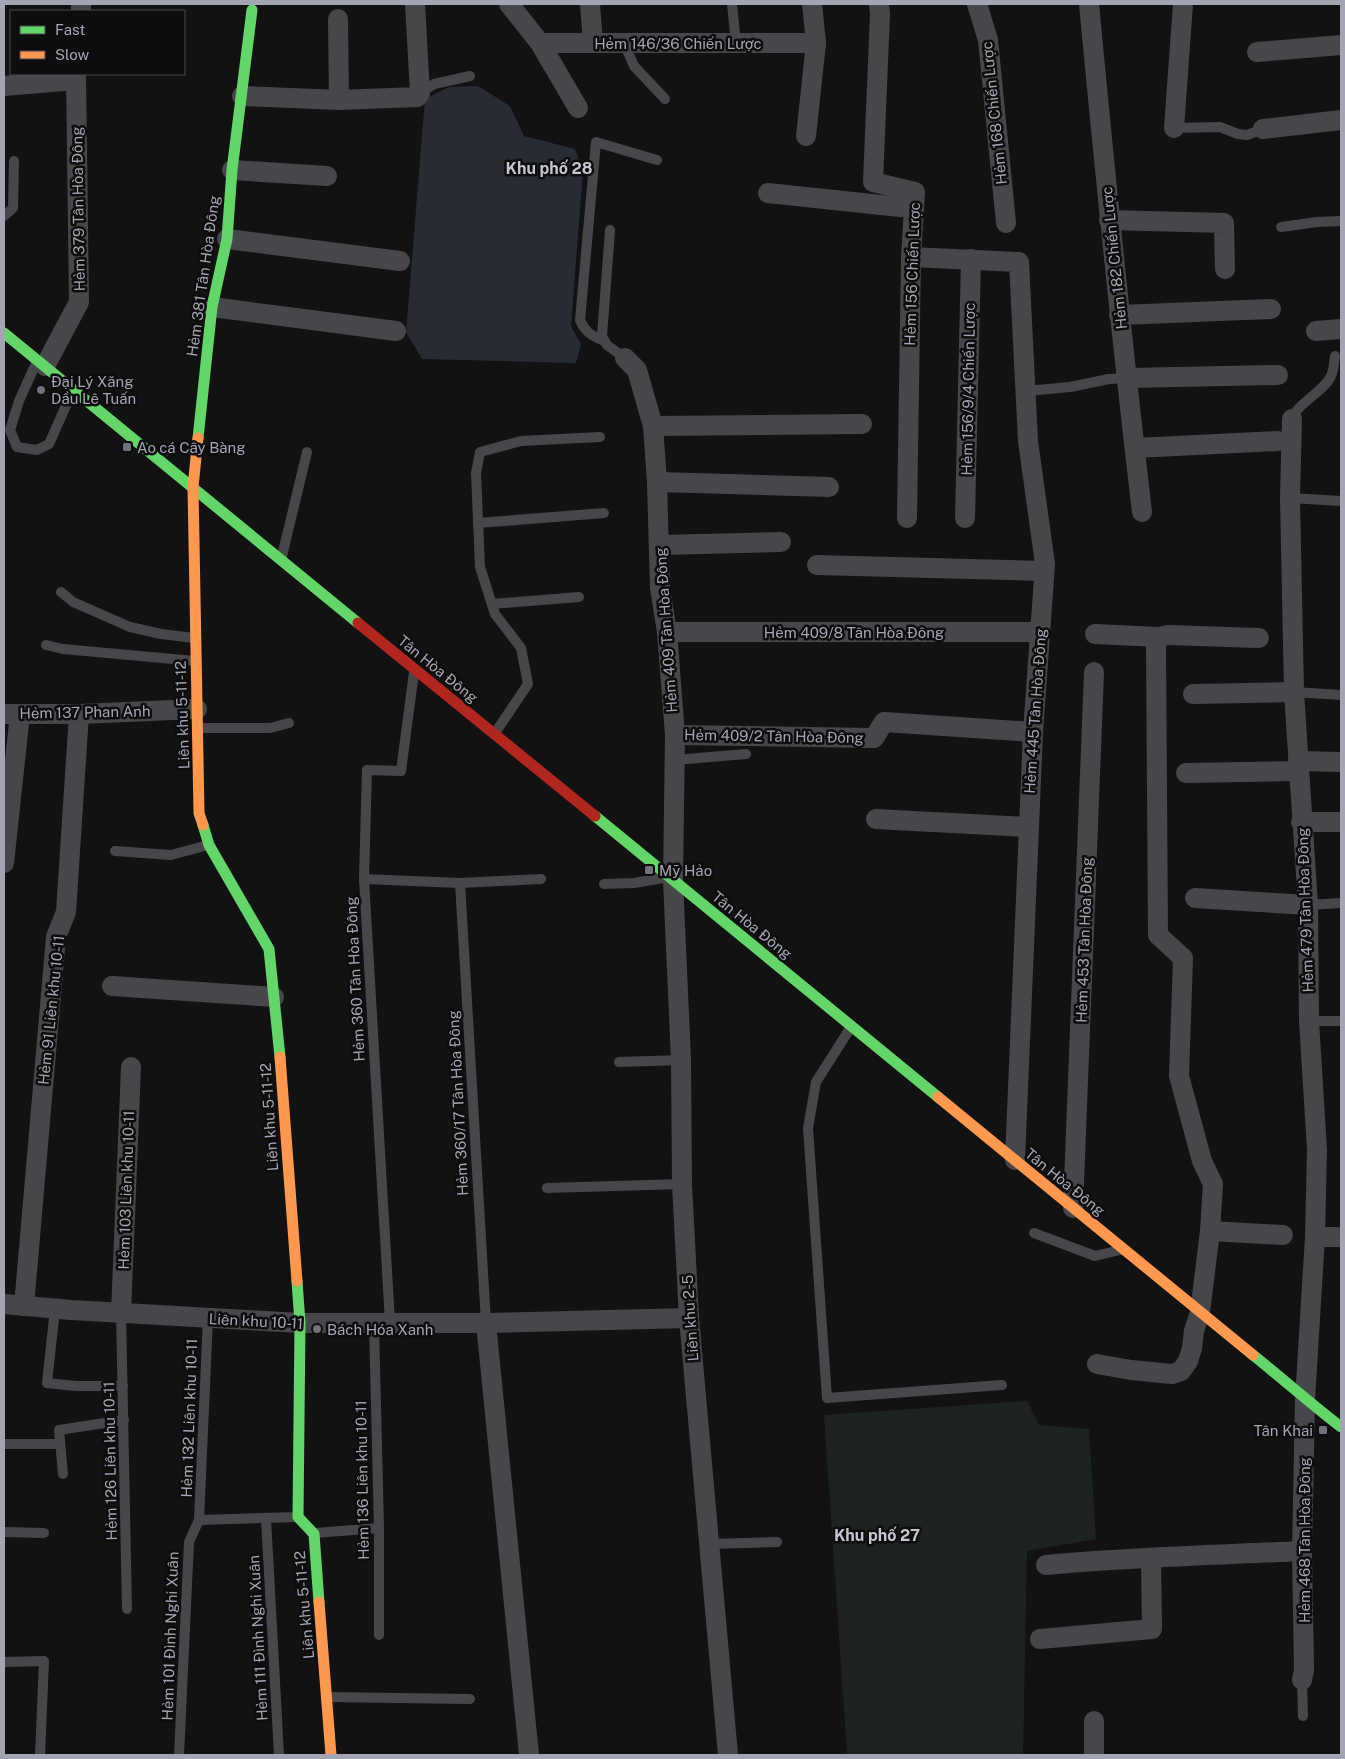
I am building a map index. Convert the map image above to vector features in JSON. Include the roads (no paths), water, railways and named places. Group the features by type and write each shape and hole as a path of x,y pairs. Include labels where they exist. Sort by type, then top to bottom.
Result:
{"street":[{"path":"242,96 338,100 414,99 418,97 420,93 415,4"},
{"path":"509,4 540,43 578,108"},
{"path":"590,4 593,43"},
{"path":"806,136 816,43 812,4"},
{"name":"Hẻm 156 Chiến Lược","path":"879,4 873,182 915,192 911,257 907,518"},
{"name":"Hẻm 168 Chiến Lược","path":"977,4 988,40 1006,223"},
{"name":"Hẻm 182 Chiến Lược","path":"1089,4 1119,315 1128,378 1142,512"},
{"path":"1174,128 1183,4"},
{"name":"Hẻm 381 Tân Hòa Đông","path":"193,488 212,307 226,239 232,170 252,10"},
{"path":"338,19 338,100"},
{"name":"Hẻm 146/36 Chiến Lược","path":"540,43 816,43"},
{"path":"1257,52 1341,45"},
{"path":"4,86 76,77"},
{"name":"Hẻm 379 Tân Hòa Đông","path":"41,363 79,302 76,77"},
{"path":"1263,129 1341,120"},
{"path":"232,170 327,176"},
{"path":"768,193 900,207 914,206"},
{"path":"1110,220 1224,223 1225,269"},
{"path":"226,239 400,261"},
{"path":"911,257 971,260"},
{"name":"Hẻm 445 Tân Hòa Đông","path":"971,260 1019,262 1028,440 1044,564 1028,828 1015,1160"},
{"name":"Hẻm 156/9/4 Chiến Lược","path":"965,518 971,260"},
{"path":"212,307 396,331"},
{"path":"1119,315 1271,310"},
{"path":"1316,331 1341,329"},
{"name":"Tân Hòa Đông","path":"4,333 1290,1385 1305,1400 1341,1427"},
{"name":"Hẻm 409 Tân Hòa Đông","path":"625,358 637,370 653,426 660,545 660,588 667,632 675,760 671,879"},
{"path":"1128,378 1278,375"},
{"name":"Hẻm 479 Tân Hòa Đông","path":"1292,419 1290,498 1294,692 1301,822 1308,905 1309,1021 1317,1150 1315,1237 1305,1400"},
{"path":"653,426 862,424"},
{"path":"1135,448 1278,441"},
{"path":"657,482 829,487"},
{"name":"Liên khu 5-11-12","path":"193,488 199,813 209,844 269,949 300,1324 298,1517 314,1534 331,1755"},
{"path":"660,545 781,542"},
{"path":"817,564 1043,572"},
{"name":"Hẻm 409/8 Tân Hòa Đông","path":"667,632 1040,632"},
{"path":"1095,634 1259,638"},
{"path":"1097,1364 1158,1373 1172,1374 1181,1371 1188,1361 1200,1312 1210,1231 1213,1184 1202,1161 1179,1076 1183,958 1158,935 1156,646 1158,637"},
{"name":"Hẻm 453 Tân Hòa Đông","path":"1074,1208 1094,672"},
{"path":"1192,694 1294,692"},
{"path":"4,863 12,714"},
{"name":"Hẻm 137 Phan Anh","path":"12,714 79,714 197,719"},
{"name":"Hẻm 91 Liên khu 10-11","path":"24,1306 56,937 66,912 79,714"},
{"name":"Hẻm 409/2 Tân Hòa Đông","path":"674,735 874,738 884,722 1033,732"},
{"path":"1186,773 1341,762"},
{"path":"876,819 1028,828"},
{"path":"1301,822 1341,822"},
{"name":"Liên khu 2-5","path":"671,879 681,1060 682,1184 689,1318 728,1755"},
{"path":"1194,898 1308,905"},
{"path":"112,986 274,997"},
{"name":"Hẻm 103 Liên khu 10-11","path":"121,1313 131,1067"},
{"path":"1210,1231 1282,1235"},
{"path":"1315,1237 1341,1237"},
{"name":"Liên khu 10-11","path":"4,1304 55,1309 300,1324 689,1318"},
{"path":"486,1322 529,1755"},
{"name":"Hẻm 468 Tân Hòa Đông","path":"1302,1680 1304,1670 1302,1551 1305,1400"},
{"path":"1046,1566 1116,1559 1302,1551"},
{"path":"1040,1639 1152,1629 1151,1558"},
{"path":"1094,1721 1094,1755"}],"lane":[{"path":"732,4 736,43"},
{"path":"624,43 634,66 665,99"},
{"path":"420,93 434,84 470,76"},
{"path":"1174,128 1220,127 1238,134 1247,135 1263,129"},
{"path":"625,358 604,341 590,335 580,320 596,142 657,160"},
{"path":"4,216 13,208 14,161"},
{"path":"1281,227 1341,221"},
{"path":"604,341 602,332 610,230"},
{"path":"1292,419 1294,413 1331,376 1335,356"},
{"path":"41,363 19,401 10,430 17,447 37,450 48,444 73,389"},
{"path":"1026,391 1070,387 1109,379 1128,378"},
{"path":"494,734 528,684 522,648 495,614 480,567 476,473 480,452 521,441 600,437"},
{"path":"281,560 307,452"},
{"path":"1290,498 1341,501"},
{"path":"478,523 604,512"},
{"path":"61,592 73,602 130,627 161,634 195,638"},
{"path":"492,604 579,597"},
{"path":"46,644 63,649 196,662"},
{"name":"Hẻm 360 Tân Hòa Đông","path":"382,1323 364,879 367,770 401,771 415,669"},
{"path":"1294,692 1341,695"},
{"path":"197,719 270,728 289,723"},
{"path":"675,760 746,754"},
{"path":"115,851 171,855 209,844"},
{"path":"364,879 460,883 541,879"},
{"path":"604,884 671,879"},
{"name":"Hẻm 360/17 Tân Hòa Đông","path":"460,883 486,1322"},
{"path":"1308,905 1341,903"},
{"path":"1309,1021 1341,1021"},
{"path":"851,1026 816,1082 808,1128 827,1398 1002,1385"},
{"path":"618,1062 681,1060"},
{"path":"547,1188 682,1184"},
{"path":"1034,1234 1094,1256 1124,1249"},
{"path":"55,1309 47,1383 76,1386 124,1386"},
{"name":"Hẻm 126 Liên khu 10-11","path":"121,1313 124,1386 127,1609"},
{"name":"Hẻm 132 Liên khu 10-11","path":"199,1520 208,1318"},
{"name":"Hẻm 136 Liên khu 10-11","path":"379,1635 382,1323"},
{"path":"63,1474 59,1430 124,1420"},
{"path":"4,1444 60,1444"},
{"path":"199,1520 298,1517"},
{"name":"Hẻm 111 Đình Nghi Xuân","path":"266,1518 279,1755"},
{"name":"Hẻm 101 Đình Nghi Xuân","path":"180,1755 188,1542 199,1520"},
{"path":"314,1534 379,1528"},
{"path":"4,1532 44,1534"},
{"path":"709,1544 777,1542"},
{"path":"4,1662 44,1661 40,1755"},
{"path":"1302,1680 1303,1716"},
{"path":"327,1697 470,1699"}],"place":[{"name":"Đại Lý Xăng Dầu Lê Tuấn","path":"41,390"},
{"name":"Ao cá Cây Bàng","path":"127,447"},
{"name":"Mỹ Hảo","path":"649,870"},
{"name":"Bách Hóa Xanh","path":"317,1329"},
{"name":"Tân Khai","path":"1323,1430"}],"district":[{"name":"Khu phố 28","path":"549,168"},
{"name":"Khu phố 27","path":"877,1535"}]}
